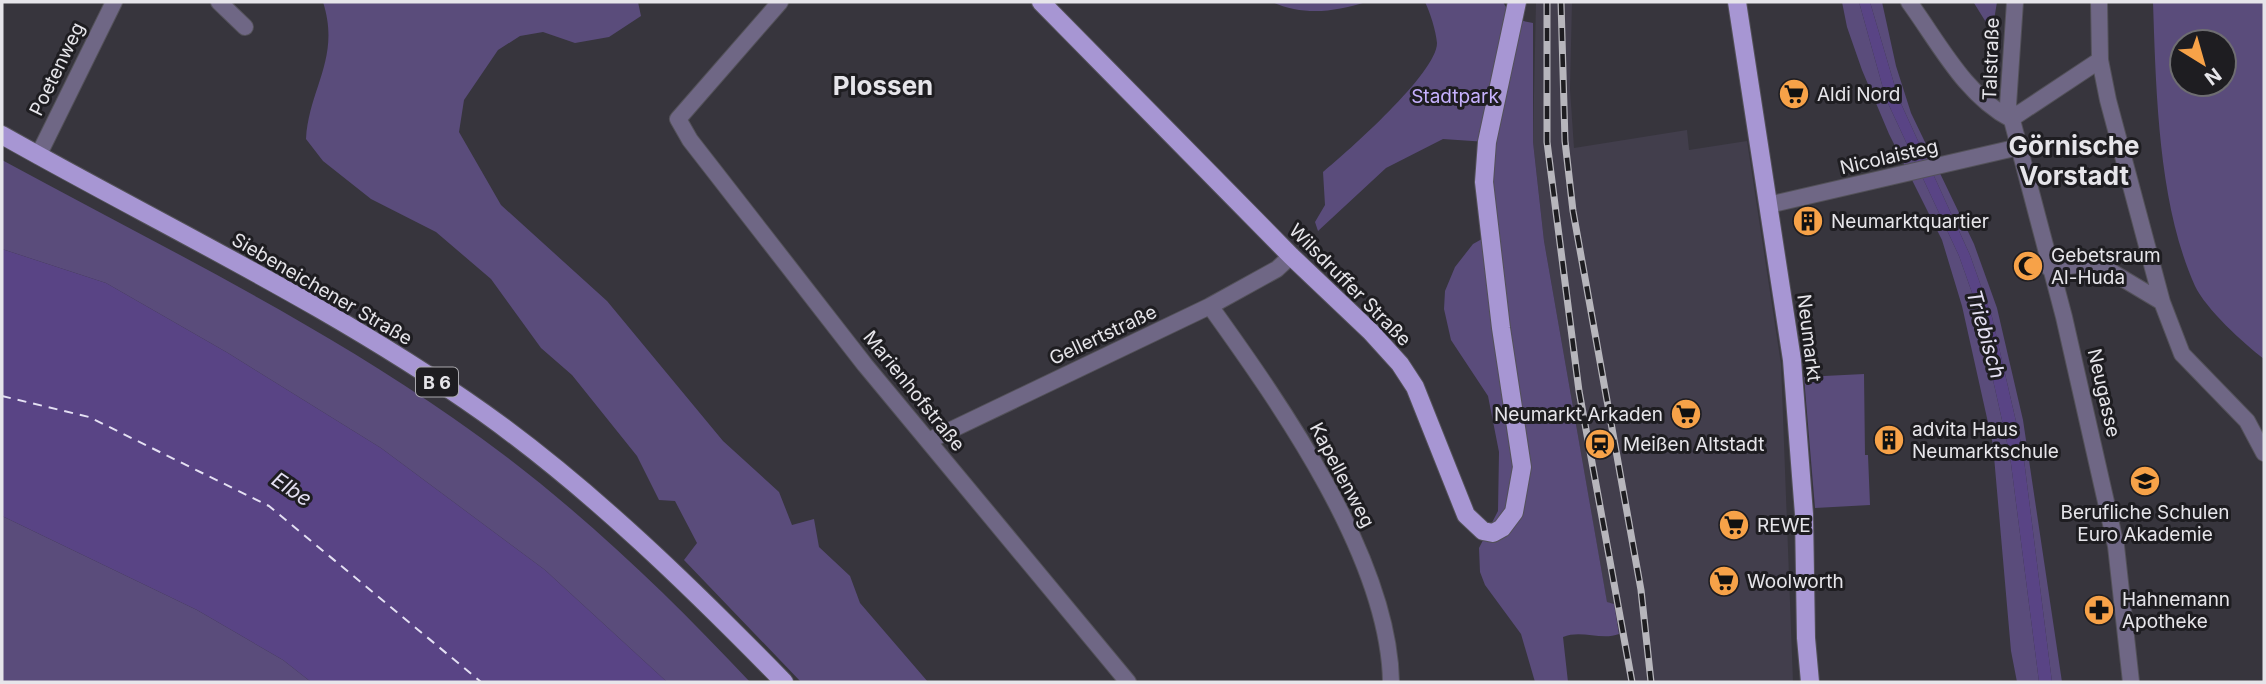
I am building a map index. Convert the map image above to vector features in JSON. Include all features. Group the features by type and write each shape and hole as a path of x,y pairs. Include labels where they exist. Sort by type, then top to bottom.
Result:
{"main road":[{"name":"Wilsdruffer Straße","path":"1048,4 1291,256 1371,332 1400,364 1415,387 1466,515 1483,531 1493,533 1502,528 1518,503 1522,467 1501,328 1484,181 1487,142 1517,2"},
{"name":"Neumarkt","path":"1738,2 1792,360 1804,514 1806,638 1810,682"},
{"name":"Siebeneichener Straße","path":"2,135 327,313 485,414 569,479 724,620 784,682"}],"street":[{"name":"Poetenweg","path":"38,156 114,2"},
{"path":"219,2 245,27"},
{"name":"Marienhofstraße","path":"780,2 678,119 690,139 832,322 1128,682"},
{"path":"1909,2 1973,90 1994,109 2011,119 2100,60"},
{"name":"Talstraße","path":"2011,119 2008,105 2015,2"},
{"path":"2099,2 2100,60 2120,151 2162,302 2182,354 2247,421 2261,448"},
{"name":"Neugasse","path":"2011,119 2064,317 2116,546 2130,682"},
{"name":"Nicolaisteg","path":"1768,205 1909,175 2019,147"},
{"name":"Gellertstraße","path":"928,441 1210,306 1277,269 1291,256"},
{"path":"2050,269 2095,262 2162,302"},
{"name":"Kapellenweg","path":"1210,306 1288,419 1356,547 1390,649 1391,682"}],"shaded area":[{"path":"1536,2 1572,2 1570,89 1574,148 1687,130 1689,150 1747,141 1781,364 1793,682 1628,682 1614,604 1607,603 1544,241 1533,142"}],"green space":[{"path":"323,2 638,2 641,16 609,37 575,43 543,32 520,36 498,50 464,100 459,132 501,205 607,301 723,441 779,492 792,525 814,519 819,547 850,576 860,603 928,682 801,682 684,560 697,543 675,501 659,500 637,456 572,375 541,348 491,279 436,232 371,199 323,161 306,139 312,104 326,57 328,22"},
{"path":"1272,2 1366,2 1342,8 1307,11"},
{"name":"Stadtpark","path":"1425,2 1503,2 1513,19 1533,23 1533,142 1544,241 1607,602 1614,604 1619,634 1577,634 1563,637 1568,682 1535,682 1521,634 1485,585 1480,572 1479,548 1498,511 1499,452 1488,396 1451,340 1444,309 1445,291 1455,267 1473,244 1489,235 1487,142 1443,139 1386,168 1318,231 1315,222 1325,205 1323,172 1389,111 1423,73 1433,56 1437,43"},
{"path":"1842,2 1859,2 1886,99 1959,256 1976,304 2010,456 2039,682 2017,682 2011,651 1993,445 1962,306 1942,240 1889,134 1862,70 1847,27"},
{"path":"1870,2 1882,2 1896,66 1911,113 1974,244 1997,308 2023,420 2062,682 2052,682 2023,452 1992,317 1970,255 1898,97"},
{"path":"1997,2 1992,32 1974,3"},
{"path":"2153,2 2264,2 2264,359 2216,315 2195,286 2173,219 2158,109"},
{"path":"2,160 288,314 453,418 533,478 609,542 750,682 667,682 545,570 381,448 228,353 106,283 2,249"},
{"path":"1864,374 1865,455 1868,455 1870,505 1815,508 1804,377"},
{"path":"2,516 197,610 283,660 311,682 2,682"}],"water":[{"name":"Triebisch","path":"1859,2 1870,2 1898,97 1970,255 1992,317 2023,452 2052,682 2039,682 2010,456 1976,304 1959,256 1886,99"},
{"name":"Elbe","path":"2,249 106,283 228,353 381,448 545,570 667,682 311,682 283,660 197,610 2,516"}],"ferry route":[{"path":"2,396 89,417 269,506 481,682"}],"railway":[{"path":"1547,2 1547,142 1579,391 1632,682"},
{"path":"1561,2 1565,141 1573,211 1641,590 1651,682"}],"place":[{"name":"Aldi Nord","path":"1794,94"},
{"name":"Neumarktquartier","path":"1808,221"},
{"name":"Gebetsraum Al-Huda","path":"2028,266"},
{"name":"Neumarkt Arkaden","path":"1686,414"},
{"name":"advita Haus Neumarktschule","path":"1889,440"},
{"name":"Meißen Altstadt","path":"1600,444"},
{"name":"Berufliche Schulen Euro Akademie","path":"2145,481"},
{"name":"REWE","path":"1734,525"},
{"name":"Woolworth","path":"1724,581"},
{"name":"Hahnemann Apotheke","path":"2099,610"}],"district":[{"name":"Plossen","path":"883,85"},
{"name":"Görnische Vorstadt","path":"2074,160"}]}
